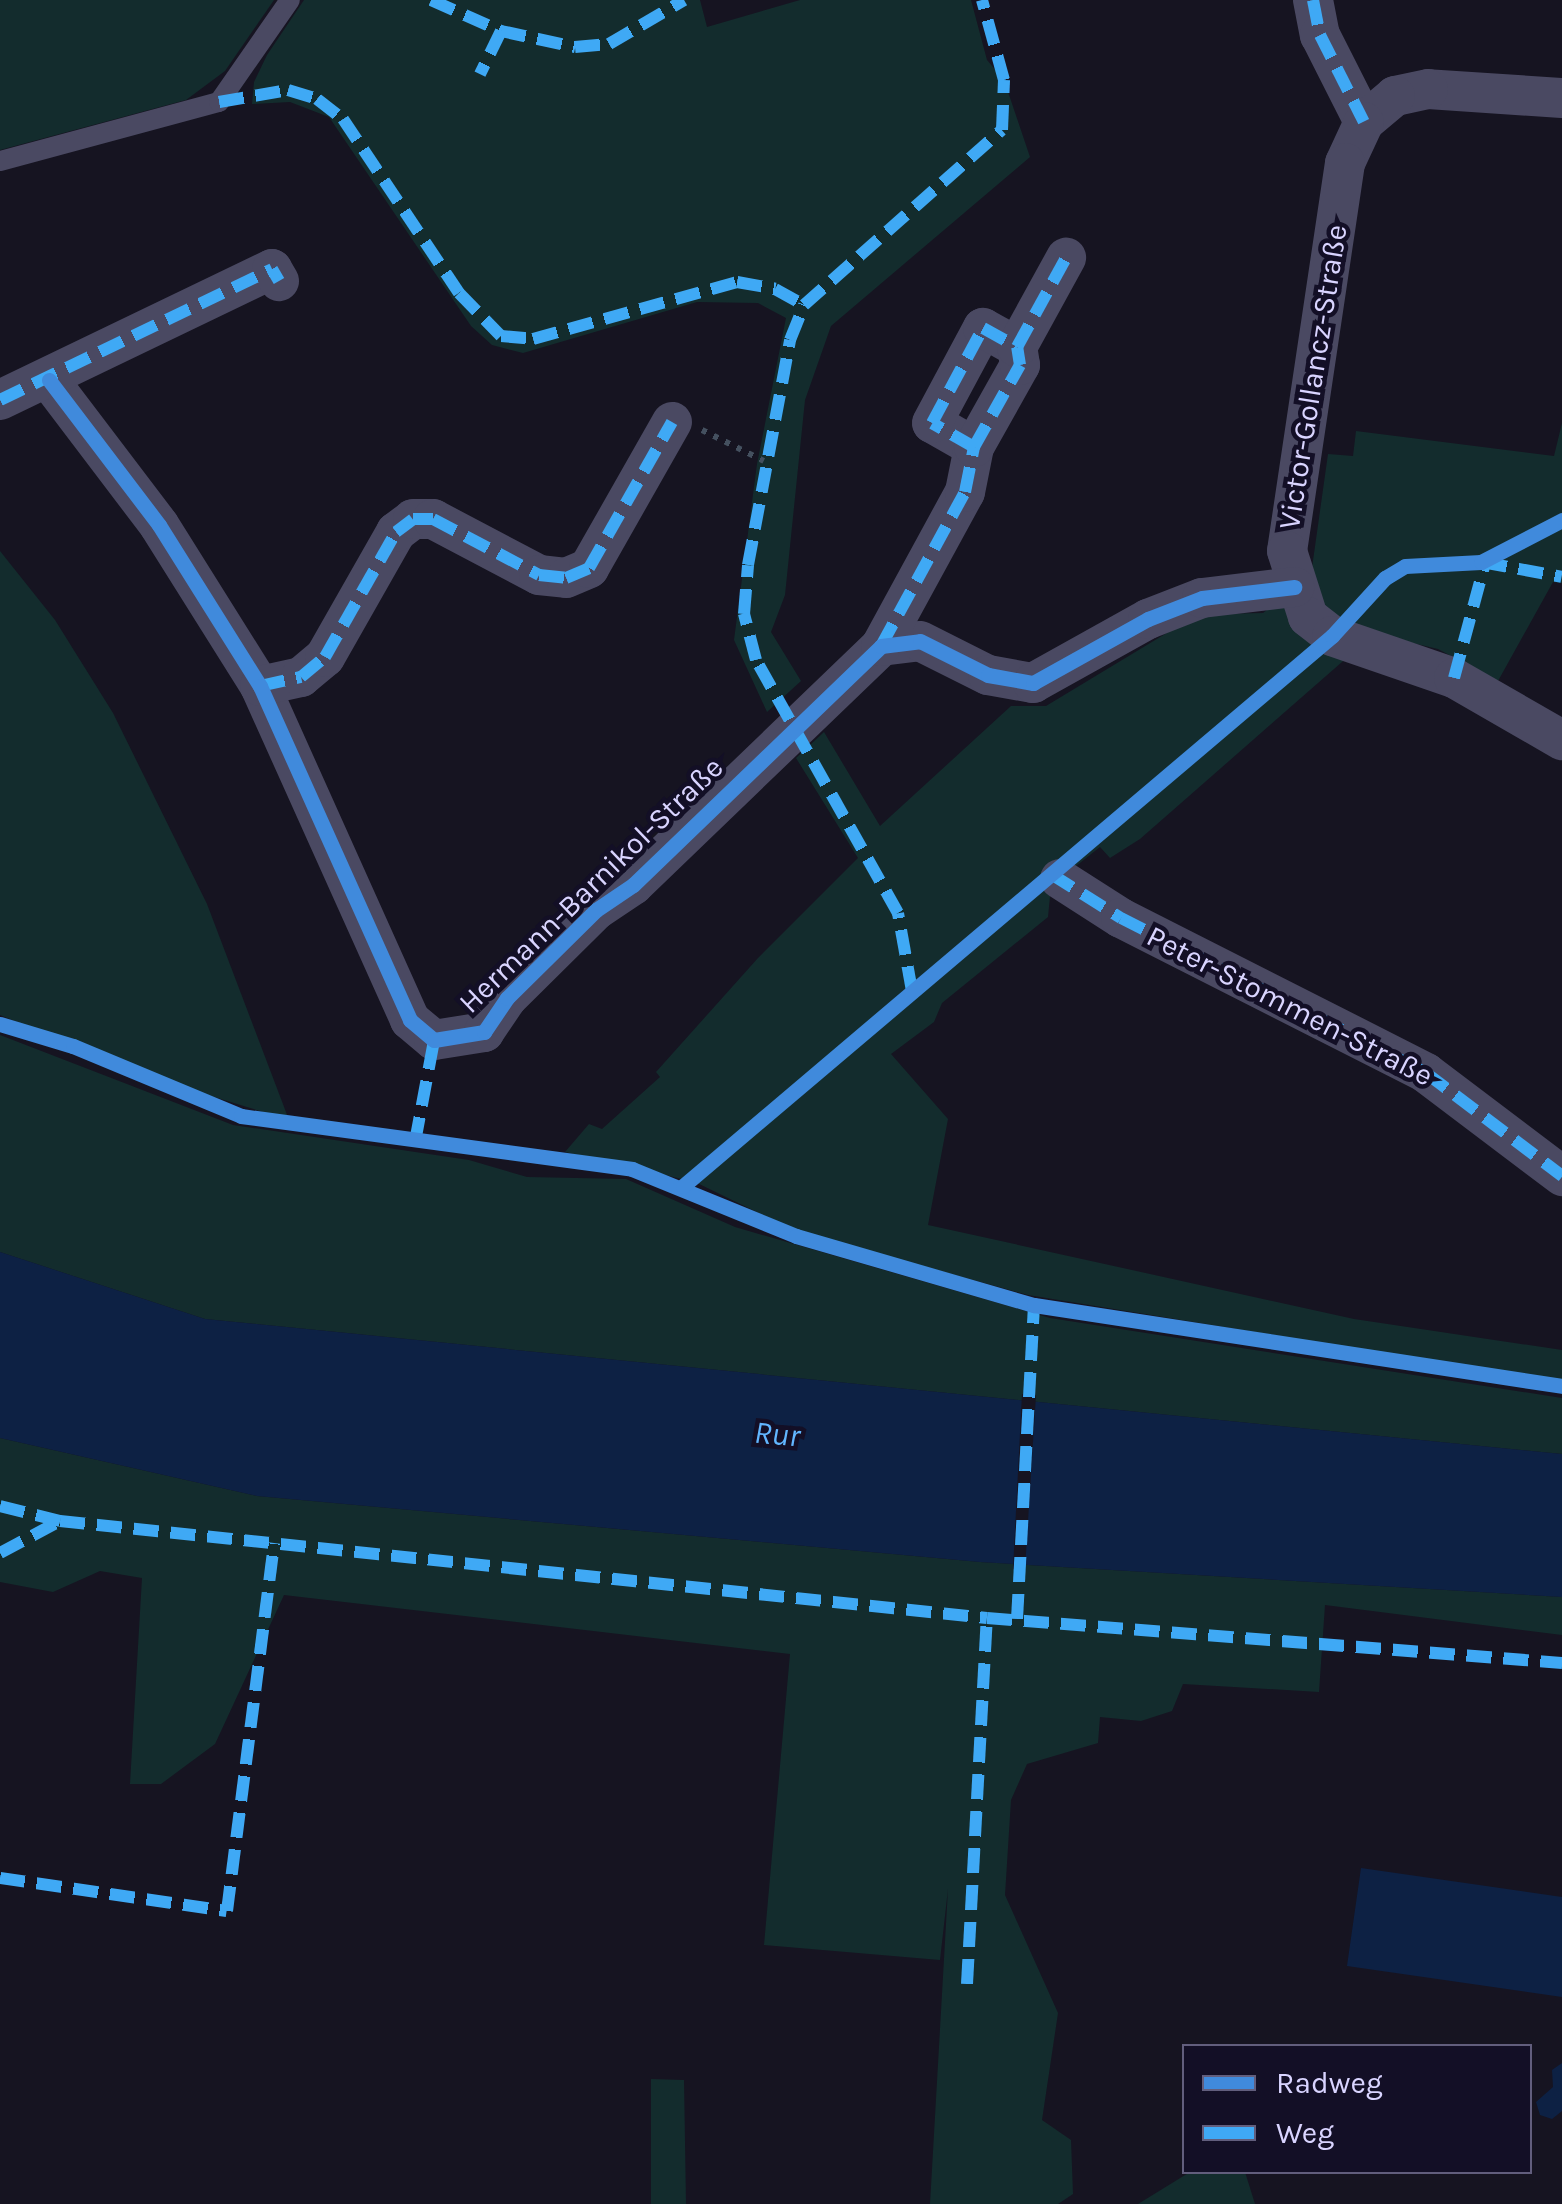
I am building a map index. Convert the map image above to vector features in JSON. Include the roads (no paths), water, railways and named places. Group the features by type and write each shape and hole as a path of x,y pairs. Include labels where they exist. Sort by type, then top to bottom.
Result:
{"street":[{"path":"1313,0 1320,34 1364,122 1395,96 1428,89 1562,98"},
{"name":"Victor-Gollancz-Straße","path":"1364,122 1346,163 1287,552 1294,586 1308,617 1332,636 1454,678 1562,740"},
{"name":"Hermann-Barnikol-Straße","path":"49,380 159,525 260,686 410,1020 434,1040 461,1040 484,1032 507,998 596,910 633,884 881,646 965,492 974,447 1020,365 1017,346 1066,258"},
{"path":"0,400 49,380 272,270 279,281"},
{"path":"260,686 300,676 325,657 396,532 414,519 433,519 539,575 566,578 589,568 672,422"},
{"path":"881,646 920,641 988,676 1032,682 1202,598 1294,586"},
{"name":"Peter-Stommen-Straße","path":"1060,880 1120,918 1426,1073 1562,1176"}],"lane":[{"path":"0,161 219,102 290,0"}],"water":[{"name":"Rur","path":"0,1252 205,1319 1562,1454 1562,1597 980,1562 257,1496 0,1438"},
{"path":"1361,1868 1562,1897 1562,1997 1347,1966"},
{"path":"1562,2063 1562,2111 1552,2119 1540,2115 1536,2102 1553,2087 1552,2070"}]}
